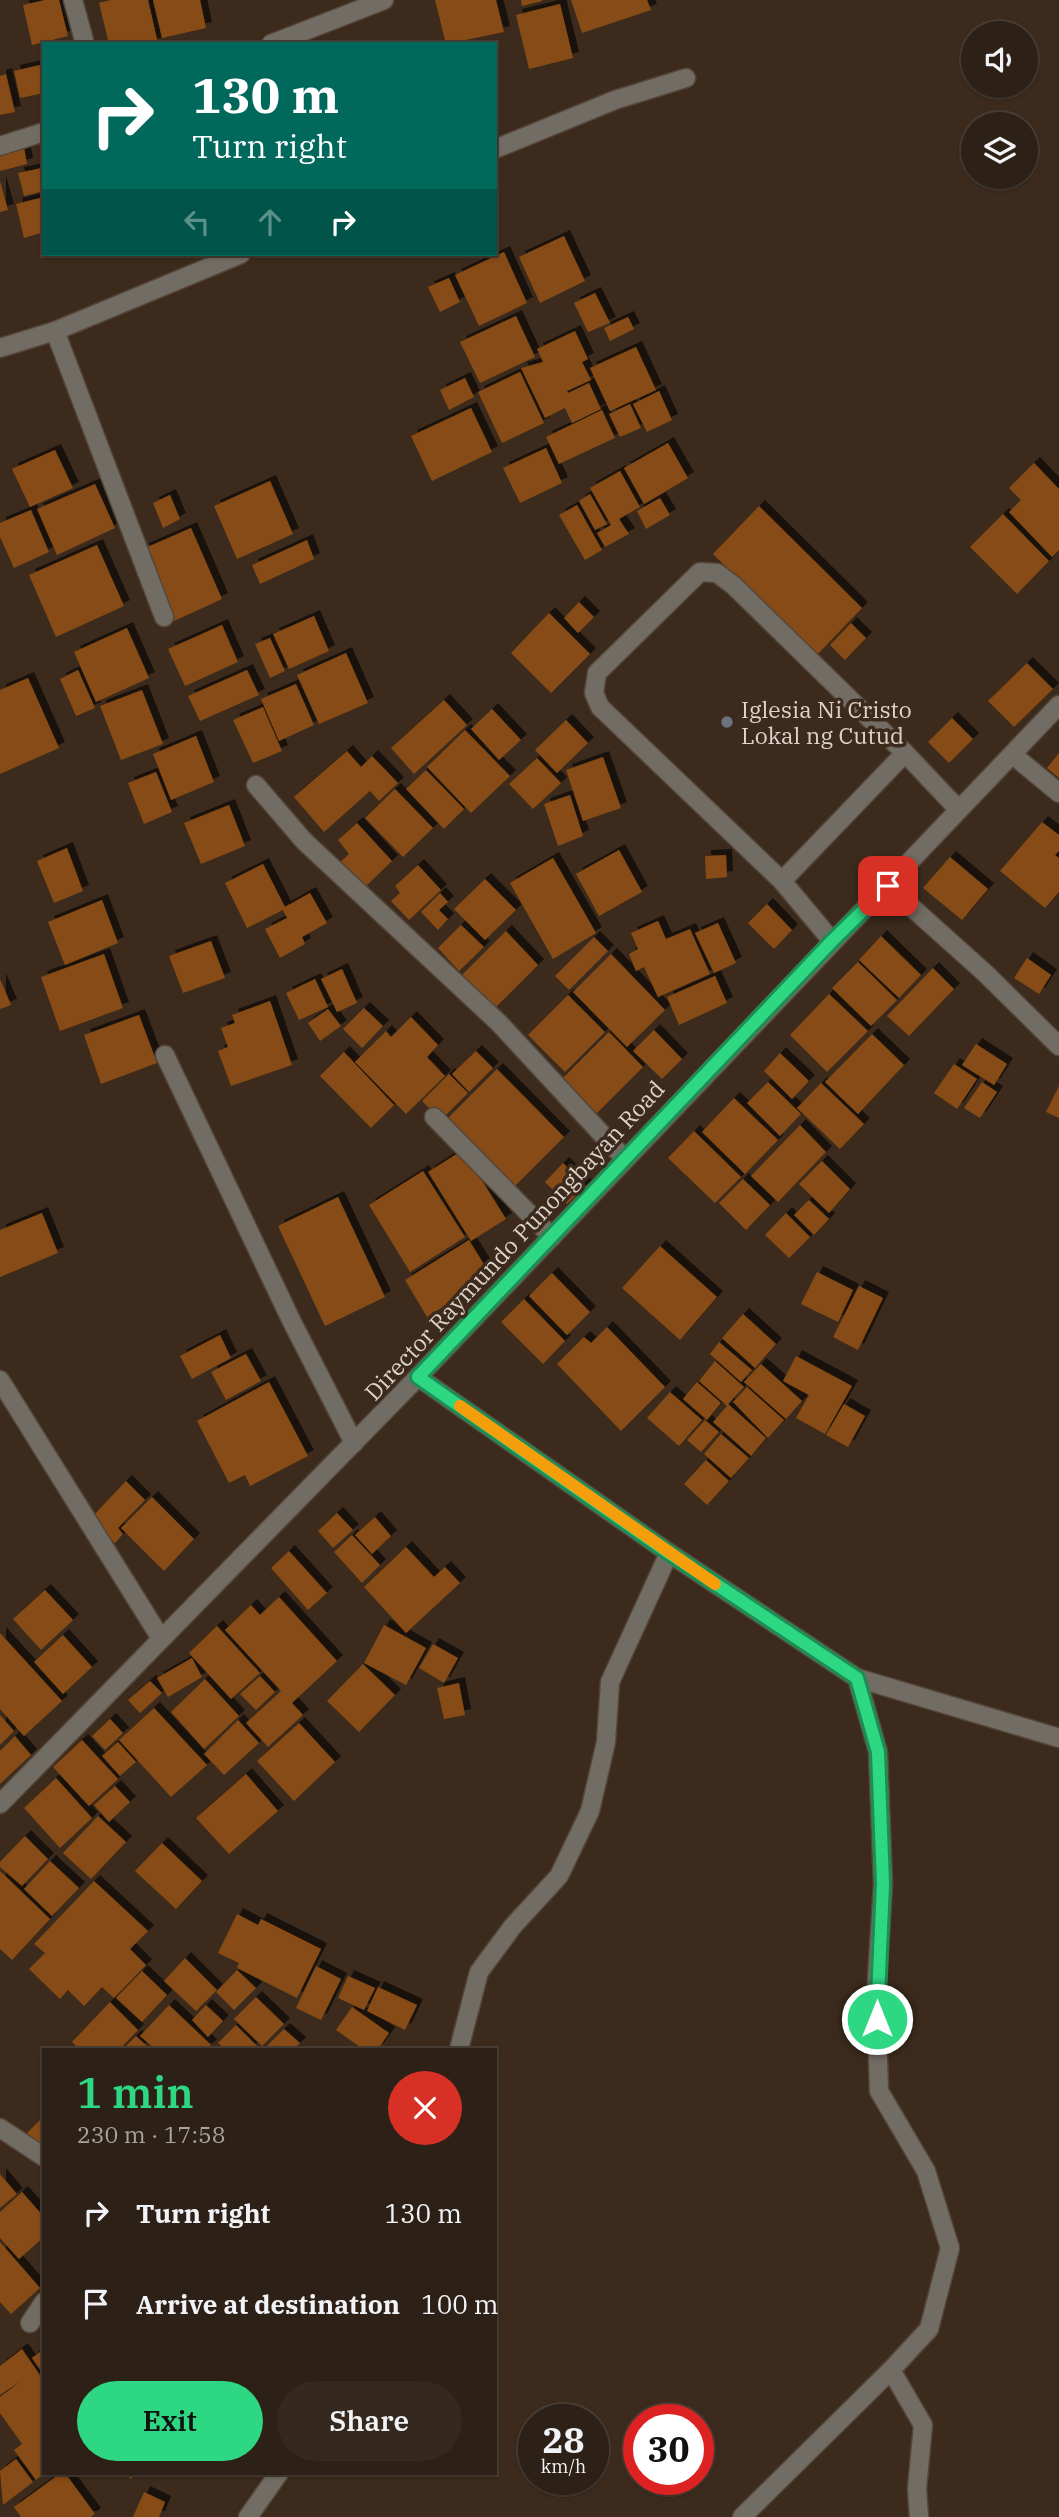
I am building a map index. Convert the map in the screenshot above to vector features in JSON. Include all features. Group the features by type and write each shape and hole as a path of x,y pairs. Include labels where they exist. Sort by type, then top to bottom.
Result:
{"street":[{"path":"73,0 84,42"},
{"path":"276,42 383,0"},
{"path":"497,148 615,100 686,78"},
{"path":"0,146 42,133"},
{"path":"0,348 55,331 236,256"},
{"path":"55,331 164,617"},
{"path":"832,941 782,880 600,707 594,693 597,673 700,572 717,573 733,585 905,753 959,810"},
{"name":"Director Raymundo Punongbayan Road","path":"0,1804 160,1637 418,1377 1059,705"},
{"path":"782,880 905,753"},
{"path":"1013,755 1059,793"},
{"path":"256,785 304,841 499,1023 624,1158"},
{"path":"888,886 985,973 1059,1046"},
{"path":"165,1055 292,1322 354,1443"},
{"path":"434,1116 552,1237"},
{"path":"418,1377 669,1553 857,1678 1059,1738"},
{"path":"0,1380 160,1637"},
{"path":"459,2048 479,1972 513,1926 559,1877 590,1811 606,1742 611,1682 669,1553"},
{"path":"742,2517 929,2329 950,2248 926,2171 879,2091 876,1995 883,1884 878,1752 857,1678"},
{"path":"0,2128 42,2156"},
{"path":"30,2323 42,2305"},
{"path":"891,2370 923,2425 917,2489 919,2517"},
{"path":"248,2517 278,2475"}],"building":[{"path":"59,0 68,36 32,45 23,5"},
{"path":"110,0 148,0 158,42 109,42 99,3"},
{"path":"153,0 200,0 206,28 162,38"},
{"path":"435,0 496,0 504,32 446,42"},
{"path":"521,0 542,0 542,1 522,6"},
{"path":"571,0 647,0 651,10 582,33"},
{"path":"560,4 573,58 529,69 516,15"},
{"path":"40,65 42,93 20,98 14,71"},
{"path":"6,74 15,112 0,115 0,76"},
{"path":"23,142 27,164 0,171 0,151"},
{"path":"42,168 42,192 24,196 18,173"},
{"path":"0,181 8,210 0,212"},
{"path":"42,198 42,233 24,238 16,204"},
{"path":"564,236 585,281 540,303 519,257"},
{"path":"504,252 527,303 479,326 455,275"},
{"path":"449,278 460,302 440,312 428,287"},
{"path":"595,293 610,323 588,332 574,303"},
{"path":"516,316 535,357 480,383 460,342"},
{"path":"628,317 634,329 610,341 604,328"},
{"path":"575,331 588,359 582,362 591,380 567,391 568,393 589,383 601,409 572,423 565,408 545,418 521,368 543,362 537,349"},
{"path":"636,347 656,390 610,411 590,368"},
{"path":"520,372 544,423 502,443 478,392"},
{"path":"465,378 474,397 449,410 440,390"},
{"path":"659,391 672,420 647,432 633,404"},
{"path":"630,404 641,428 620,437 609,414"},
{"path":"471,408 492,452 432,481 411,436"},
{"path":"602,410 615,438 559,464 546,437"},
{"path":"668,443 688,478 644,504 624,468"},
{"path":"546,448 562,483 520,503 503,468"},
{"path":"55,450 73,488 30,507 12,469"},
{"path":"1034,463 1059,489 1059,550 1052,557 1009,512 1021,500 1009,488"},
{"path":"620,471 640,507 619,519 629,534 605,547 597,533 611,525 590,488"},
{"path":"270,481 293,534 237,559 214,506"},
{"path":"95,484 115,528 57,555 37,509"},
{"path":"590,494 607,524 595,530 579,501"},
{"path":"170,495 180,519 163,528 153,503"},
{"path":"660,498 670,515 646,529 637,511"},
{"path":"577,505 602,550 585,560 559,515"},
{"path":"759,506 862,608 816,656 713,554"},
{"path":"31,510 49,552 14,568 0,537 0,523"},
{"path":"1003,514 1049,561 1017,594 970,547"},
{"path":"191,528 222,599 174,621 143,549"},
{"path":"307,540 314,559 260,584 252,565"},
{"path":"97,545 124,606 56,637 29,575"},
{"path":"579,602 594,617 578,633 564,618"},
{"path":"549,613 590,654 551,693 511,653"},
{"path":"314,616 329,651 289,669 273,634"},
{"path":"851,623 866,638 845,660 830,645"},
{"path":"222,625 238,662 185,686 168,649"},
{"path":"127,628 149,678 96,702 74,652"},
{"path":"270,638 285,671 270,678 255,644"},
{"path":"346,653 368,703 319,724 297,675"},
{"path":"1027,663 1053,689 1014,727 988,701"},
{"path":"78,670 95,708 76,716 60,679"},
{"path":"247,670 259,695 200,721 188,696"},
{"path":"28,678 59,748 0,774 0,690"},
{"path":"296,684 314,725 279,741 261,699"},
{"path":"142,690 163,744 121,760 100,706"},
{"path":"444,700 467,725 414,774 391,748"},
{"path":"263,707 282,751 253,763 233,720"},
{"path":"492,709 521,740 499,760 471,729"},
{"path":"952,718 973,739 949,763 928,742"},
{"path":"566,720 588,743 557,773 535,750"},
{"path":"465,730 510,776 471,813 427,767"},
{"path":"196,736 214,782 171,800 153,754"},
{"path":"347,751 361,767 372,756 398,783 379,801 370,791 324,832 294,797"},
{"path":"1059,753 1059,778 1047,768"},
{"path":"603,757 621,808 583,821 566,770"},
{"path":"537,758 561,783 533,809 509,784"},
{"path":"426,770 464,809 444,829 406,789"},
{"path":"156,772 172,812 144,824 128,783"},
{"path":"395,789 433,828 403,857 365,818"},
{"path":"570,795 583,836 558,846 544,804"},
{"path":"229,805 245,846 201,864 184,823"},
{"path":"1042,822 1059,835 1059,851 1055,855 1059,858 1059,892 1045,908 1000,871"},
{"path":"357,823 392,861 362,890 338,864 349,854 338,840"},
{"path":"67,848 83,891 54,903 37,861"},
{"path":"619,850 642,892 599,916 576,874"},
{"path":"726,855 727,877 706,879 705,856"},
{"path":"950,857 988,889 962,920 923,888"},
{"path":"553,858 596,933 553,959 510,883"},
{"path":"263,864 285,907 310,893 327,923 302,937 305,944 280,958 265,929 287,918 283,910 247,928 225,883"},
{"path":"418,865 441,890 409,920 391,901 400,893 395,886"},
{"path":"485,879 516,910 485,940 454,909"},
{"path":"440,893 448,902 439,910 448,919 438,930 421,912"},
{"path":"102,900 118,943 65,965 48,922"},
{"path":"767,904 792,930 774,949 748,923"},
{"path":"658,921 666,939 690,929 710,974 658,997 644,967 636,971 629,954 638,949 631,933"},
{"path":"718,923 736,963 714,973 695,933"},
{"path":"461,925 484,947 459,971 438,948"},
{"path":"506,931 538,965 494,1009 461,976"},
{"path":"881,936 921,975 899,998 859,960"},
{"path":"594,937 608,951 569,990 555,976"},
{"path":"211,941 225,978 183,993 169,956"},
{"path":"104,954 123,1008 60,1031 41,977"},
{"path":"611,954 665,1010 627,1047 573,992"},
{"path":"1027,958 1051,975 1039,994 1014,978"},
{"path":"858,962 897,1000 871,1026 832,988"},
{"path":"933,968 954,989 909,1036 887,1016"},
{"path":"342,969 357,1003 337,1012 321,979"},
{"path":"715,976 727,1003 679,1025 667,997"},
{"path":"0,979 11,1005 0,1009"},
{"path":"315,979 328,1007 299,1020 286,993"},
{"path":"829,994 868,1031 827,1072 790,1035"},
{"path":"568,995 605,1032 565,1072 528,1035"},
{"path":"270,1001 292,1065 231,1086 218,1051 228,1047 221,1028 235,1023 232,1015"},
{"path":"364,1008 383,1026 362,1048 343,1029"},
{"path":"328,1009 341,1026 320,1041 308,1023"},
{"path":"139,1015 157,1063 101,1084 84,1035"},
{"path":"411,1017 438,1045 427,1057 445,1076 406,1114 355,1062 386,1031 391,1037"},
{"path":"654,1030 682,1059 662,1079 633,1051"},
{"path":"609,1032 643,1067 596,1114 562,1079"},
{"path":"872,1034 904,1065 858,1114 825,1082"},
{"path":"976,1044 1007,1064 994,1085 962,1065"},
{"path":"476,1051 493,1068 469,1092 452,1074"},
{"path":"344,1052 394,1105 371,1128 320,1076"},
{"path":"780,1053 809,1081 792,1099 764,1071"},
{"path":"954,1064 977,1079 957,1109 934,1093"},
{"path":"497,1069 564,1137 511,1190 444,1122"},
{"path":"449,1074 468,1093 441,1120 422,1101"},
{"path":"768,1082 801,1114 780,1136 747,1103"},
{"path":"982,1082 997,1092 980,1118 964,1108"},
{"path":"821,1083 864,1124 840,1149 797,1108"},
{"path":"1059,1086 1059,1118 1046,1112"},
{"path":"734,1098 778,1140 745,1174 702,1132"},
{"path":"800,1125 826,1152 778,1202 751,1176"},
{"path":"694,1131 741,1177 715,1203 668,1158"},
{"path":"463,1150 506,1219 471,1241 428,1172"},
{"path":"822,1161 850,1189 829,1213 799,1184"},
{"path":"563,1163 586,1186 567,1204 545,1182"},
{"path":"423,1171 465,1237 410,1272 369,1205"},
{"path":"743,1179 770,1205 746,1230 719,1203"},
{"path":"338,1197 385,1297 325,1326 278,1226"},
{"path":"809,1200 829,1219 814,1235 794,1215"},
{"path":"42,1213 58,1253 0,1277 0,1230"},
{"path":"786,1213 810,1237 789,1258 765,1235"},
{"path":"469,1240 491,1276 427,1317 405,1280"},
{"path":"660,1246 717,1297 680,1340 622,1288"},
{"path":"817,1272 853,1290 838,1322 801,1304"},
{"path":"552,1273 590,1312 567,1335 529,1296"},
{"path":"859,1286 883,1298 858,1350 833,1337"},
{"path":"524,1299 565,1341 543,1364 501,1322"},
{"path":"743,1314 776,1344 755,1368 722,1338"},
{"path":"607,1327 665,1387 621,1431 557,1364 584,1337 591,1343"},
{"path":"220,1335 231,1358 192,1379 180,1356"},
{"path":"719,1342 752,1370 741,1382 710,1354"},
{"path":"246,1354 261,1381 226,1400 211,1372"},
{"path":"796,1356 852,1386 825,1434 796,1418 809,1395 783,1381"},
{"path":"715,1361 744,1387 728,1404 766,1438 751,1456 713,1422 727,1406 699,1381"},
{"path":"761,1364 802,1401 786,1419 744,1382"},
{"path":"269,1382 308,1456 250,1486 245,1475 229,1483 197,1421"},
{"path":"697,1382 721,1403 707,1420 683,1399"},
{"path":"747,1387 784,1420 768,1438 733,1402"},
{"path":"670,1392 702,1420 679,1446 647,1418"},
{"path":"844,1404 865,1416 848,1447 826,1435"},
{"path":"705,1420 719,1432 701,1452 687,1440"},
{"path":"721,1434 749,1458 731,1478 704,1454"},
{"path":"706,1460 729,1481 707,1505 684,1484"},
{"path":"126,1481 145,1500 118,1528 123,1534 115,1543 90,1519"},
{"path":"152,1497 194,1539 164,1571 121,1528"},
{"path":"337,1513 353,1530 333,1548 318,1531"},
{"path":"375,1517 391,1536 372,1554 355,1535"},
{"path":"352,1535 380,1565 362,1583 334,1552"},
{"path":"406,1547 434,1577 445,1567 460,1583 406,1633 364,1587"},
{"path":"289,1551 327,1593 308,1610 271,1568"},
{"path":"45,1590 73,1620 41,1650 13,1619"},
{"path":"279,1597 337,1661 292,1703 303,1715 268,1747 246,1723 281,1691 225,1630 251,1605 260,1615"},
{"path":"384,1625 426,1648 406,1685 364,1663"},
{"path":"217,1626 260,1673 231,1699 189,1653"},
{"path":"0,1633 62,1701 24,1736 0,1709"},
{"path":"63,1635 92,1667 63,1694 34,1662"},
{"path":"433,1644 458,1658 444,1683 419,1668"},
{"path":"192,1658 202,1677 168,1697 157,1678"},
{"path":"363,1664 395,1695 359,1732 327,1701"},
{"path":"260,1676 275,1692 256,1710 240,1694"},
{"path":"205,1679 239,1716 204,1749 171,1712"},
{"path":"150,1681 162,1693 140,1713 128,1700"},
{"path":"459,1683 465,1715 444,1719 437,1688"},
{"path":"154,1708 207,1765 171,1797 119,1740"},
{"path":"0,1715 14,1731 0,1745"},
{"path":"110,1719 123,1733 105,1750 92,1736"},
{"path":"238,1720 259,1743 224,1775 204,1754"},
{"path":"299,1723 335,1762 294,1801 257,1761"},
{"path":"15,1736 31,1755 0,1784 0,1751"},
{"path":"82,1740 118,1779 89,1806 53,1767"},
{"path":"118,1742 136,1762 120,1776 102,1756"},
{"path":"246,1774 278,1811 229,1854 196,1818"},
{"path":"56,1778 92,1818 60,1848 24,1808"},
{"path":"115,1786 130,1802 109,1822 94,1805"},
{"path":"98,1816 126,1842 91,1879 63,1853"},
{"path":"25,1836 48,1859 22,1886 0,1867 0,1862"},
{"path":"162,1843 202,1881 176,1909 135,1871"},
{"path":"50,1861 79,1888 52,1916 24,1889"},
{"path":"0,1871 50,1919 12,1960 0,1949"},
{"path":"94,1881 148,1931 130,1949 146,1965 114,1998 102,1987 84,2006 68,1990 60,1999 29,1969 45,1953 34,1944"},
{"path":"237,1914 258,1925 261,1919 321,1949 297,1998 237,1968 239,1963 218,1953"},
{"path":"185,1958 217,1990 196,2011 164,1981"},
{"path":"316,1966 341,1979 321,2020 296,2008"},
{"path":"237,1970 256,1988 234,2010 216,1992"},
{"path":"142,1971 167,1995 142,2022 116,1998"},
{"path":"348,1976 375,1988 364,2010 338,1998"},
{"path":"378,1987 417,2005 405,2030 367,2011"},
{"path":"256,1997 284,2024 262,2046 234,2019"},
{"path":"110,2002 138,2030 121,2048 78,2048 72,2042"},
{"path":"169,2005 211,2045 208,2048 154,2048 140,2036"},
{"path":"206,2005 223,2021 208,2037 192,2020"},
{"path":"352,2007 389,2033 379,2048 362,2048 336,2030"},
{"path":"236,2025 259,2048 224,2048 218,2043"},
{"path":"284,2029 300,2043 295,2048 265,2048"},
{"path":"136,2036 149,2048 124,2048"},
{"path":"42,2118 42,2147 27,2133"},
{"path":"0,2174 17,2194 0,2208"},
{"path":"22,2192 42,2215 42,2239 19,2259 0,2238 0,2212"},
{"path":"0,2242 40,2288 11,2314 0,2302"},
{"path":"22,2349 42,2378 43,2475 36,2480 14,2450 22,2444 0,2413 0,2397 21,2381 0,2395 0,2366"},
{"path":"42,2350 42,2372 32,2358"},
{"path":"16,2459 33,2482 3,2505 0,2471"},
{"path":"58,2475 66,2475 95,2514 91,2517 21,2517 14,2507"},
{"path":"144,2492 165,2502 159,2517 133,2517"}],"slow traffic":[{"path":"460,1406 715,1584"}],"place":[{"name":"Iglesia Ni Cristo Lokal ng Cutud","path":"727,722"}],"route":[{"path":"877,2019 883,1884 878,1752 857,1678 669,1553 418,1377 624,1158 888,886"}]}
